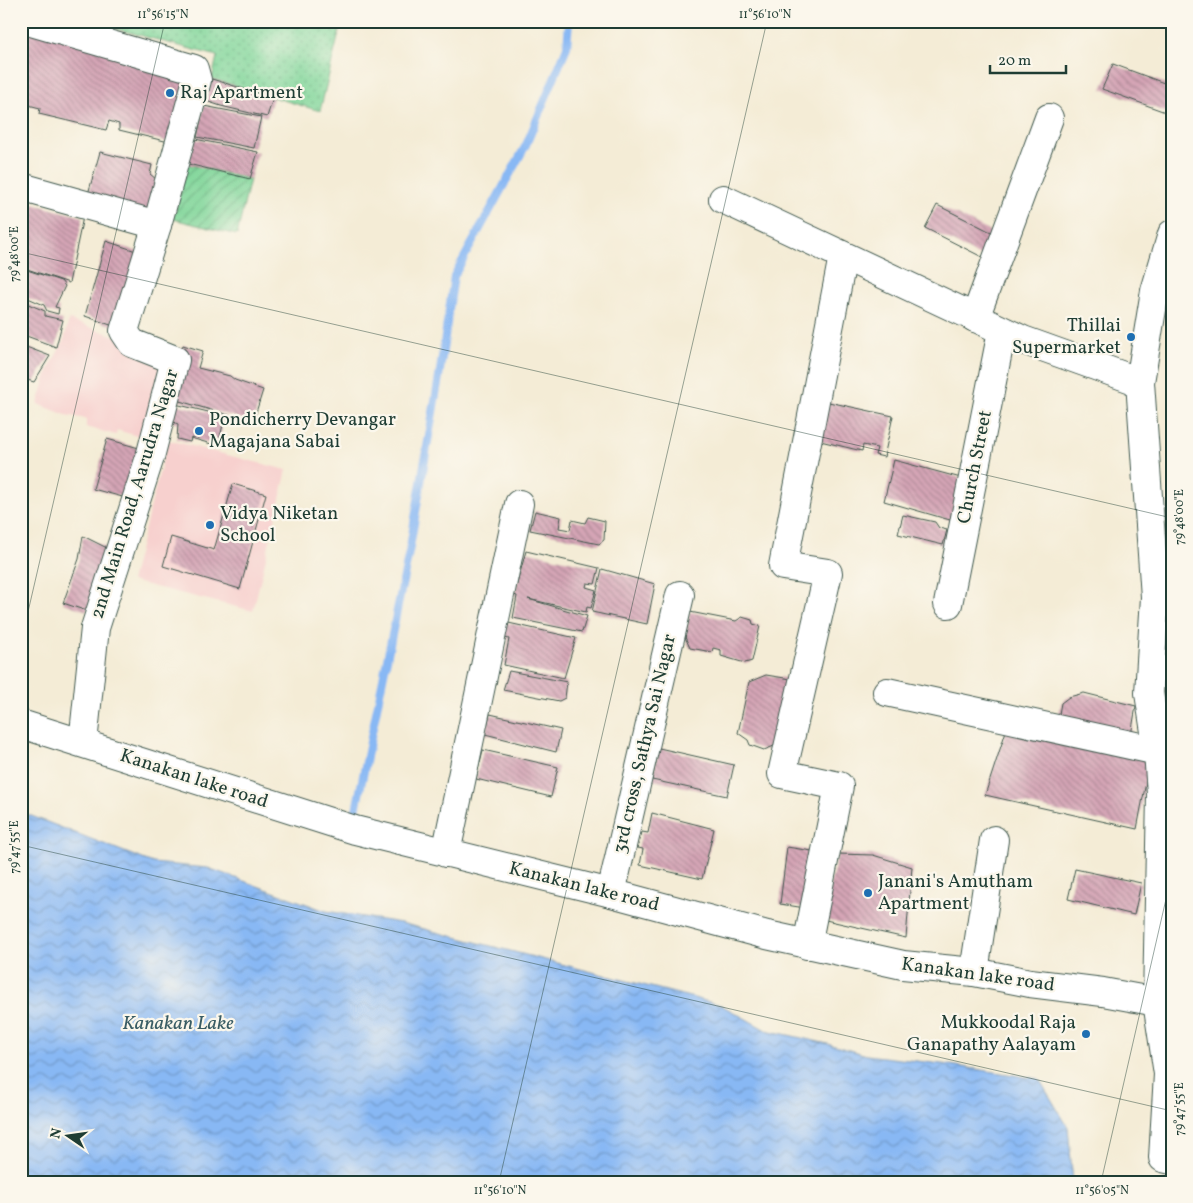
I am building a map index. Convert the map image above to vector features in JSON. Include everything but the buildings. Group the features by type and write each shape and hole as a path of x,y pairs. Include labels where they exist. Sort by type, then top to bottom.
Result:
{"street":[{"name":"2nd Main Road, Aarudra Nagar","path":"28,21 194,69 197,80 157,225 124,331 132,342 175,360 150,458 95,628 83,743"},
{"path":"975,318 1049,118"},
{"path":"21,187 157,225"},
{"path":"723,199 1002,331 1140,382"},
{"path":"1165,1167 1168,1074 1157,1002 1166,796 1149,693 1155,597 1140,382 1155,291 1172,234"},
{"path":"807,945 839,786 782,774 828,573 783,566 843,256"},
{"name":"Church Street","path":"948,604 1002,331"},
{"path":"446,853 519,504"},
{"name":"3rd cross, Sathya Sai Nagar","path":"611,892 680,595"},
{"path":"887,692 1158,751"},
{"name":"Kanakan lake road","path":"21,724 355,830 611,892 807,945 903,966 974,972 1030,983 1103,992 1157,1002"},
{"path":"974,972 994,840"}],"shaded area":[{"path":"69,320 124,339 170,364 147,439 117,430 116,435 86,427 86,419 66,415 38,404 48,371 64,340"},
{"name":"Vidya Niketan School","path":"168,440 287,470 253,611 131,581"}],"green space":[{"path":"87,21 342,21 320,111 212,79 217,56"},
{"path":"188,164 250,179 237,235 173,219"}],"water":[{"name":"Kanakan Lake","path":"21,812 153,863 208,868 326,911 401,923 721,1005 766,1030 867,1055 950,1065 1039,1079 1068,1127 1073,1182 21,1182"}],"waterway":[{"path":"355,815 410,547 454,276 526,145 567,47 569,21"}],"place":[{"name":"Raj Apartment","path":"170,93"},
{"name":"Thillai Supermarket","path":"1131,337"},
{"name":"Pondicherry Devangar Magajana Sabai","path":"199,431"},
{"name":"Vidya Niketan School","path":"210,525"},
{"name":"Janani's Amutham Apartment","path":"868,893"},
{"name":"Mukkoodal Raja Ganapathy Aalayam","path":"1086,1034"}]}
